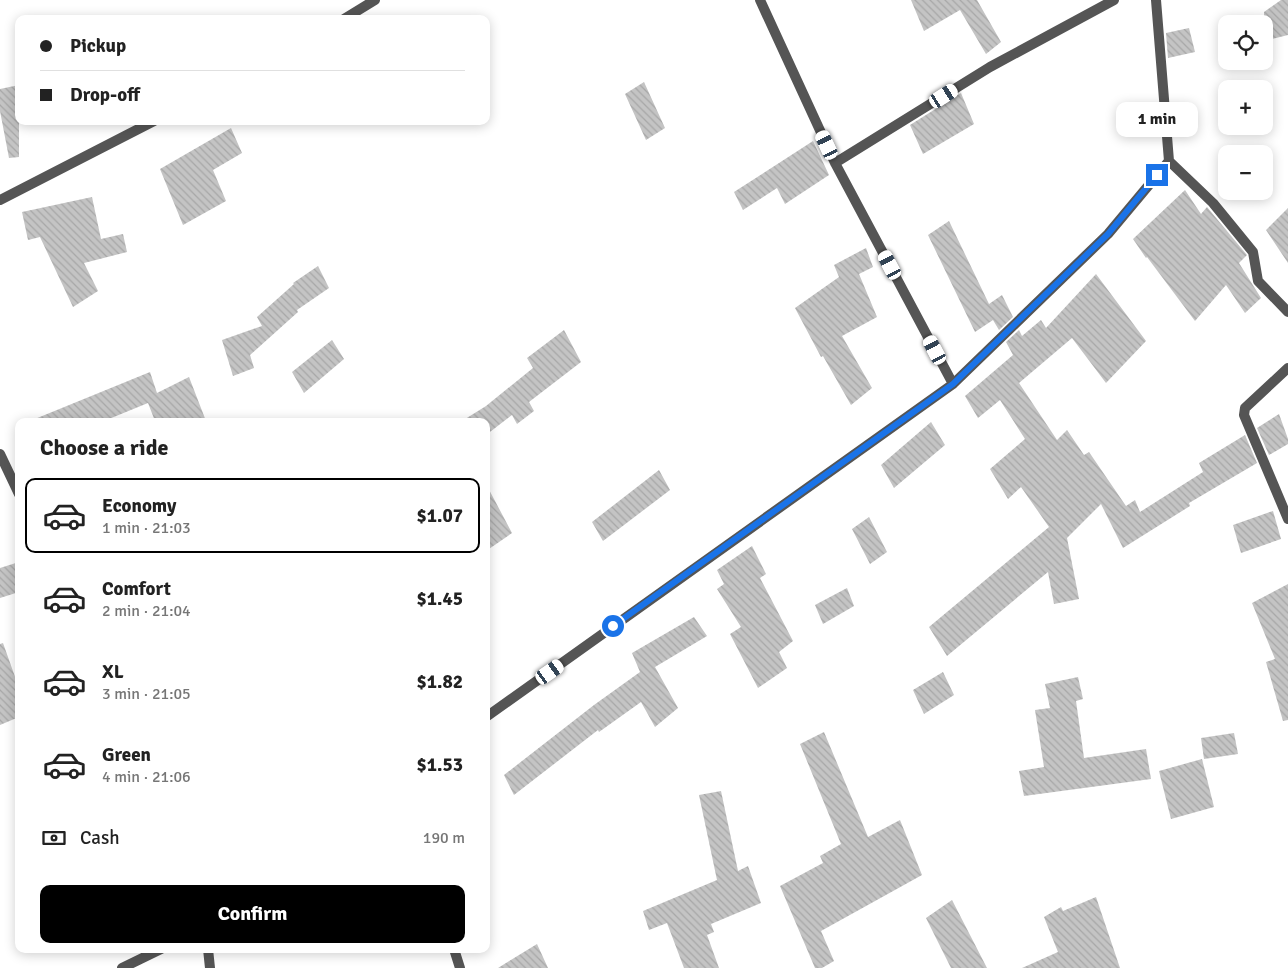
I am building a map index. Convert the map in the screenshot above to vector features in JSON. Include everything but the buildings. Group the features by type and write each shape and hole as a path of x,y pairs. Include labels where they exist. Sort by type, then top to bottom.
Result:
{"street":[{"path":"351,15 375,0"},
{"path":"760,0 835,163 953,384"},
{"path":"835,163 990,67 1114,0"},
{"path":"1156,0 1169,160 1213,203 1253,252 1258,281 1288,312"},
{"path":"0,200 146,125"},
{"path":"490,714 953,384 1108,234 1169,160"},
{"path":"1288,368 1246,408 1244,415 1288,519"},
{"path":"0,454 15,486"},
{"path":"122,968 153,953"},
{"path":"208,953 210,968"},
{"path":"455,953 460,968"}],"route":[{"path":"613,626 953,384 1108,234 1157,175"}]}
